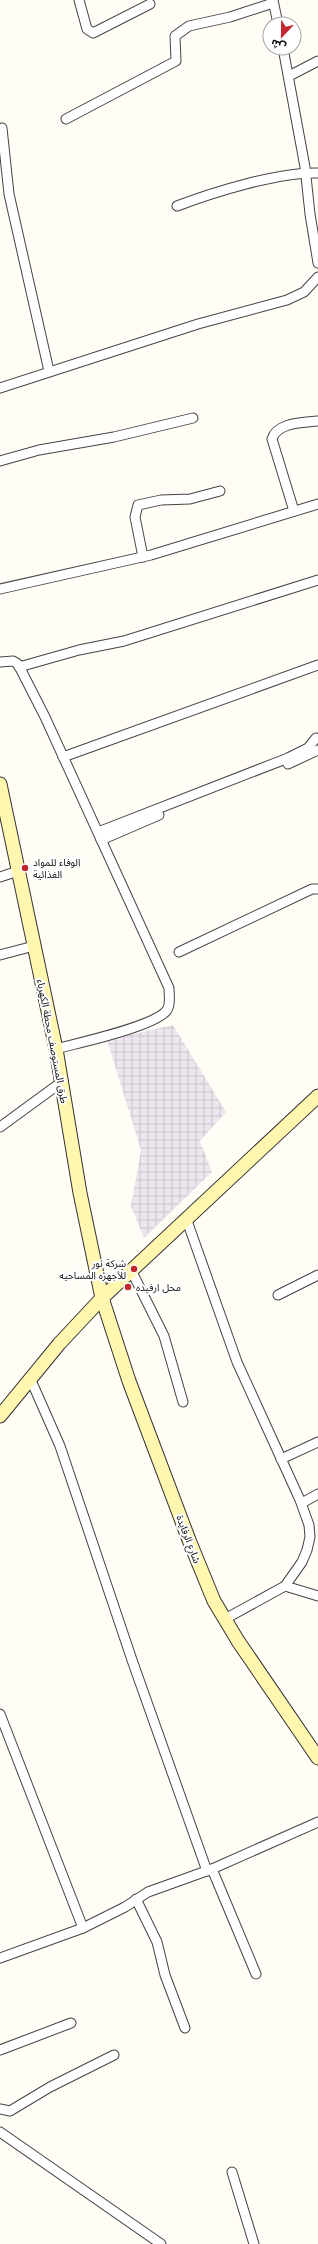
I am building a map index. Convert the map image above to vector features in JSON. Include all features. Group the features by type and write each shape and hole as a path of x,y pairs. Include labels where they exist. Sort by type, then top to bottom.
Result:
{"street":[{"path":"79,0 87,29 93,33 150,4"},
{"path":"66,118 176,62 175,36 189,26 230,17 273,2 276,16"},
{"path":"285,56 306,173 310,214 318,263"},
{"path":"289,76 318,61"},
{"path":"2,128 9,194 50,372"},
{"path":"177,206 202,196 249,184 306,173 318,173"},
{"path":"0,388 198,324 287,300 304,292 318,277"},
{"path":"0,461 39,450 114,437 193,418"},
{"path":"294,511 272,439 274,432 280,428 318,421"},
{"path":"143,557 135,517 138,505 161,500 190,499 220,492"},
{"path":"0,589 143,557 318,504"},
{"path":"19,667 124,641 318,580"},
{"path":"0,662 13,661 19,667 100,836 162,969 169,988 170,1002 167,1010 150,1021 123,1031 56,1049"},
{"path":"63,757 318,665"},
{"path":"100,836 288,758 308,748 316,738"},
{"path":"100,836 318,750"},
{"name":"طرق المستوصف محطة الكهرباء","path":"0,784 63,1081 80,1193 102,1298"},
{"path":"0,877 18,871"},
{"path":"179,952 312,889 318,889"},
{"path":"0,955 34,946"},
{"path":"0,1127 63,1081"},
{"path":"0,1416 30,1378 102,1298 318,1096"},
{"path":"186,1218 237,1362 302,1503 309,1525 310,1537 302,1562 284,1586 225,1619"},
{"path":"131,1270 164,1336 183,1402"},
{"path":"278,1295 318,1275"},
{"name":"شارع الرفايدة","path":"102,1298 129,1381 207,1584 225,1619 318,1758"},
{"path":"30,1378 60,1446 132,1660 209,1870 256,1974"},
{"path":"281,1459 318,1442"},
{"path":"302,1503 318,1494"},
{"path":"284,1586 318,1596"},
{"path":"0,1714 83,1928"},
{"path":"0,1958 83,1928 148,1892 209,1870 318,1822"},
{"path":"136,1899 158,1942 165,1975 185,2028"},
{"path":"0,2050 71,2023"},
{"path":"0,2109 10,2111 50,2087 114,2055"},
{"path":"0,2132 161,2244"},
{"path":"232,2172 254,2244"}],"shaded area":[{"path":"173,1025 226,1112 200,1141 212,1172 144,1238 131,1206 141,1150 107,1040"}],"place":[{"name":"الوفاء للمواد الغذائية","path":"25,868"},
{"name":"شركة نور للأجهزه المساحيه","path":"134,1269"},
{"name":"محل ارفيده","path":"128,1287"}]}
